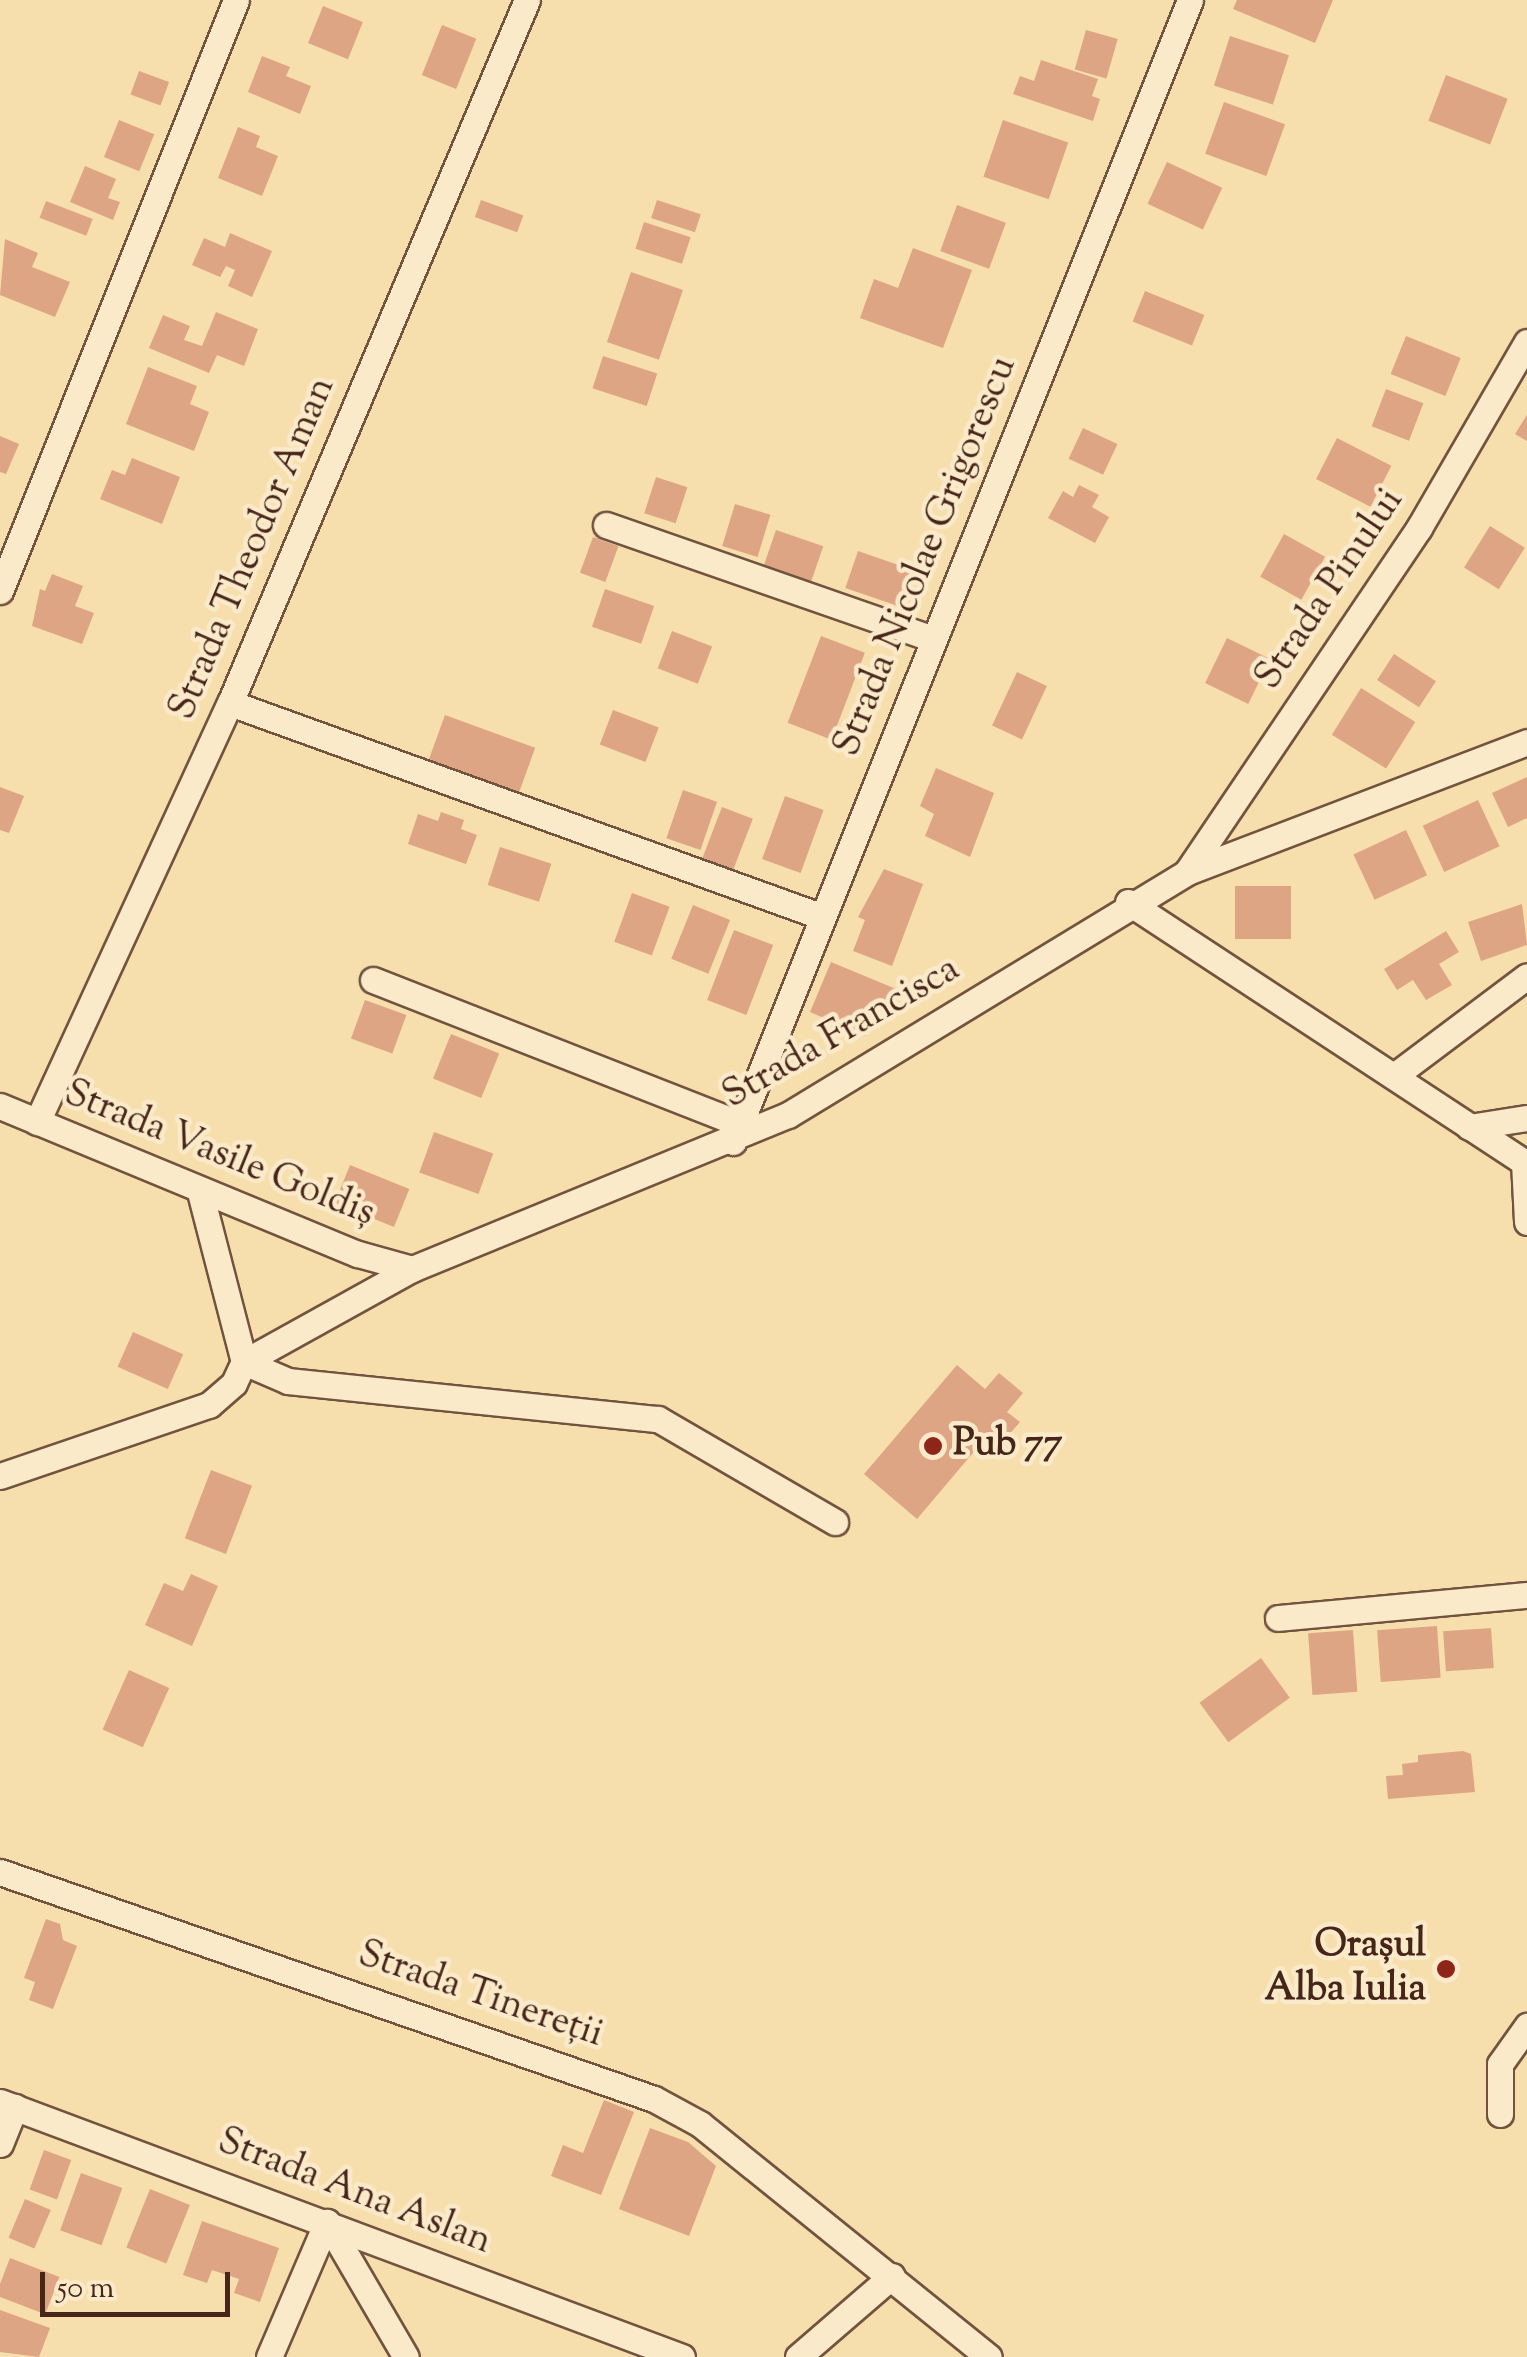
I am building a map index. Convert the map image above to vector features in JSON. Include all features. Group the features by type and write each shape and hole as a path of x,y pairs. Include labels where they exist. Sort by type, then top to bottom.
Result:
{"street":[{"path":"0,592 236,0"},
{"name":"Strada Theodor Aman","path":"37,1122 230,703 528,0"},
{"name":"Strada Nicolae Grigorescu","path":"736,1133 1190,0"},
{"name":"Strada Pinului","path":"1187,872 1419,528 1527,342"},
{"path":"606,525 934,639"},
{"path":"230,703 823,917"},
{"name":"Strada Francisca","path":"244,1362 412,1269 834,1090 1128,902 1187,872 1527,742"},
{"path":"1128,902 1524,1162 1527,1222"},
{"path":"1394,1076 1527,976"},
{"path":"373,980 736,1133"},
{"name":"Strada Vasile Goldiș","path":"0,1106 200,1192 358,1254 412,1269"},
{"path":"1469,1127 1527,1118"},
{"path":"0,1476 208,1406 234,1383 244,1362 200,1192"},
{"path":"244,1362 288,1381 658,1419 835,1522"},
{"path":"1278,1618 1527,1595"},
{"name":"Strada Tinereții","path":"0,1872 654,2099 700,2124 892,2276"},
{"path":"1500,2114 1500,2064 1527,2026"},
{"path":"0,2144 8,2104"},
{"name":"Strada Ana Aslan","path":"8,2104 682,2357"},
{"path":"268,2357 326,2222"},
{"path":"326,2222 406,2357"},
{"path":"798,2357 892,2276 988,2357"}],"building":[{"path":"1237,0 1333,0 1315,43 1233,9"},
{"path":"323,6 363,22 348,59 308,43"},
{"path":"442,25 476,39 456,89 422,75"},
{"path":"1086,30 1118,39 1106,79 1075,69"},
{"path":"1230,36 1289,55 1273,105 1214,85"},
{"path":"262,56 290,67 286,76 311,86 300,114 248,92"},
{"path":"1041,60 1098,79 1092,96 1100,99 1093,121 1013,94 1020,76 1034,81"},
{"path":"139,71 169,82 161,105 130,94"},
{"path":"1446,75 1508,99 1490,144 1428,121"},
{"path":"1224,102 1285,124 1266,176 1205,154"},
{"path":"119,120 154,134 139,171 104,157"},
{"path":"1003,120 1068,142 1049,199 983,177"},
{"path":"238,127 260,136 256,147 278,156 262,196 218,178"},
{"path":"1167,162 1222,188 1203,229 1148,204"},
{"path":"85,166 116,179 108,198 120,202 113,220 70,202"},
{"path":"481,200 523,215 517,232 475,217"},
{"path":"657,200 701,214 695,232 651,218"},
{"path":"46,201 93,219 86,236 40,218"},
{"path":"957,205 1006,223 989,269 940,251"},
{"path":"644,222 691,237 682,264 635,249"},
{"path":"230,233 272,251 252,297 228,286 235,270 226,266 220,277 192,265 204,238 225,247"},
{"path":"5,239 38,253 32,267 70,282 55,317 0,295"},
{"path":"913,248 972,270 943,348 860,318 874,279 898,288"},
{"path":"631,272 683,290 659,360 607,342"},
{"path":"1145,291 1204,315 1192,346 1133,322"},
{"path":"216,312 258,329 244,366 217,355 209,373 149,348 163,315 190,326 184,340 202,346"},
{"path":"1406,336 1461,358 1445,396 1391,374"},
{"path":"603,356 657,374 647,406 592,388"},
{"path":"148,367 197,386 190,404 209,412 194,451 126,424"},
{"path":"1386,389 1423,403 1409,441 1372,426"},
{"path":"1527,415 1527,441 1515,434"},
{"path":"1083,428 1117,444 1103,475 1069,459"},
{"path":"0,436 19,444 6,474 0,472"},
{"path":"1337,438 1391,466 1370,507 1316,479"},
{"path":"132,458 180,477 162,524 100,499 112,470 125,475"},
{"path":"656,477 687,487 676,523 644,513"},
{"path":"1079,485 1099,495 1092,507 1109,517 1095,543 1048,518 1063,491 1073,497"},
{"path":"735,504 770,515 758,557 722,546"},
{"path":"1490,526 1525,548 1499,589 1464,568"},
{"path":"776,530 823,546 811,581 764,565"},
{"path":"1284,534 1325,557 1301,600 1260,577"},
{"path":"593,537 618,546 605,582 580,573"},
{"path":"858,551 913,570 900,607 845,588"},
{"path":"52,574 83,586 75,606 94,613 82,644 32,626 40,589 45,591"},
{"path":"605,589 654,606 641,644 592,627"},
{"path":"672,631 712,646 698,684 658,668"},
{"path":"821,636 865,653 832,740 788,723"},
{"path":"1227,638 1270,659 1248,704 1205,683"},
{"path":"1394,654 1436,681 1419,707 1377,680"},
{"path":"1017,672 1047,686 1022,739 992,725"},
{"path":"1361,688 1415,722 1386,769 1332,735"},
{"path":"613,710 659,728 645,762 600,745"},
{"path":"445,715 535,748 518,794 428,761"},
{"path":"936,768 994,793 970,857 925,836 934,814 920,806"},
{"path":"1527,777 1527,818 1508,827 1492,793"},
{"path":"0,787 24,796 9,833 0,830"},
{"path":"683,790 717,802 700,850 666,838"},
{"path":"785,796 824,810 801,873 762,859"},
{"path":"1478,800 1500,846 1444,872 1423,826"},
{"path":"722,807 753,819 733,871 702,859"},
{"path":"441,812 464,820 461,829 477,835 466,864 408,844 418,814 438,821"},
{"path":"1406,830 1427,875 1375,900 1353,855"},
{"path":"500,847 551,864 539,902 488,885"},
{"path":"884,869 923,884 892,966 853,951 865,920 858,917"},
{"path":"1235,886 1291,886 1291,939 1235,939"},
{"path":"632,893 670,907 652,956 614,942"},
{"path":"1522,904 1527,945 1481,961 1468,922"},
{"path":"693,905 730,920 708,974 671,959"},
{"path":"734,930 773,945 746,1015 707,1000"},
{"path":"1446,931 1459,952 1439,964 1452,985 1426,1000 1413,980 1397,990 1384,969"},
{"path":"831,962 896,989 886,1012 877,1008 866,1036 810,1012"},
{"path":"365,1000 406,1015 392,1054 351,1039"},
{"path":"451,1034 499,1053 481,1098 433,1079"},
{"path":"434,1132 493,1154 478,1194 419,1172"},
{"path":"350,1165 409,1189 394,1227 335,1203"},
{"path":"133,1332 183,1354 168,1389 118,1367"},
{"name":"Pub 77","path":"957,1365 985,1389 999,1373 1023,1393 1007,1412 1020,1422 995,1451 983,1441 917,1519 864,1474"},
{"path":"211,1470 252,1486 226,1554 185,1538"},
{"path":"191,1574 218,1586 192,1646 145,1625 164,1583 183,1591"},
{"path":"1437,1626 1441,1678 1381,1682 1377,1630"},
{"path":"1491,1628 1494,1668 1446,1671 1443,1631"},
{"path":"1353,1630 1357,1692 1312,1695 1308,1633"},
{"path":"1261,1658 1290,1698 1228,1742 1200,1703"},
{"path":"129,1670 169,1688 143,1747 103,1729"},
{"path":"1463,1751 1471,1754 1475,1792 1388,1799 1386,1776 1403,1775 1402,1764 1418,1762 1418,1755"},
{"path":"46,1919 60,1924 63,1940 77,1946 53,2009 29,2000 35,1982 24,1978"},
{"path":"604,2100 634,2112 601,2195 551,2176 563,2145 583,2153"},
{"path":"650,2128 688,2142 716,2166 689,2236 619,2209"},
{"path":"44,2150 71,2160 57,2199 30,2189"},
{"path":"81,2173 122,2188 101,2245 60,2230"},
{"path":"150,2189 190,2205 166,2264 126,2247"},
{"path":"25,2199 51,2210 34,2249 9,2238"},
{"path":"202,2221 279,2248 260,2302 234,2293 239,2279 212,2270 207,2283 183,2275"},
{"path":"10,2258 59,2277 45,2314 0,2297 0,2284"},
{"path":"0,2310 50,2328 39,2357 0,2352"}],"place":[{"name":"Pub 77","path":"933,1446"},
{"name":"Orașul Alba Iulia","path":"1446,1969"}]}
